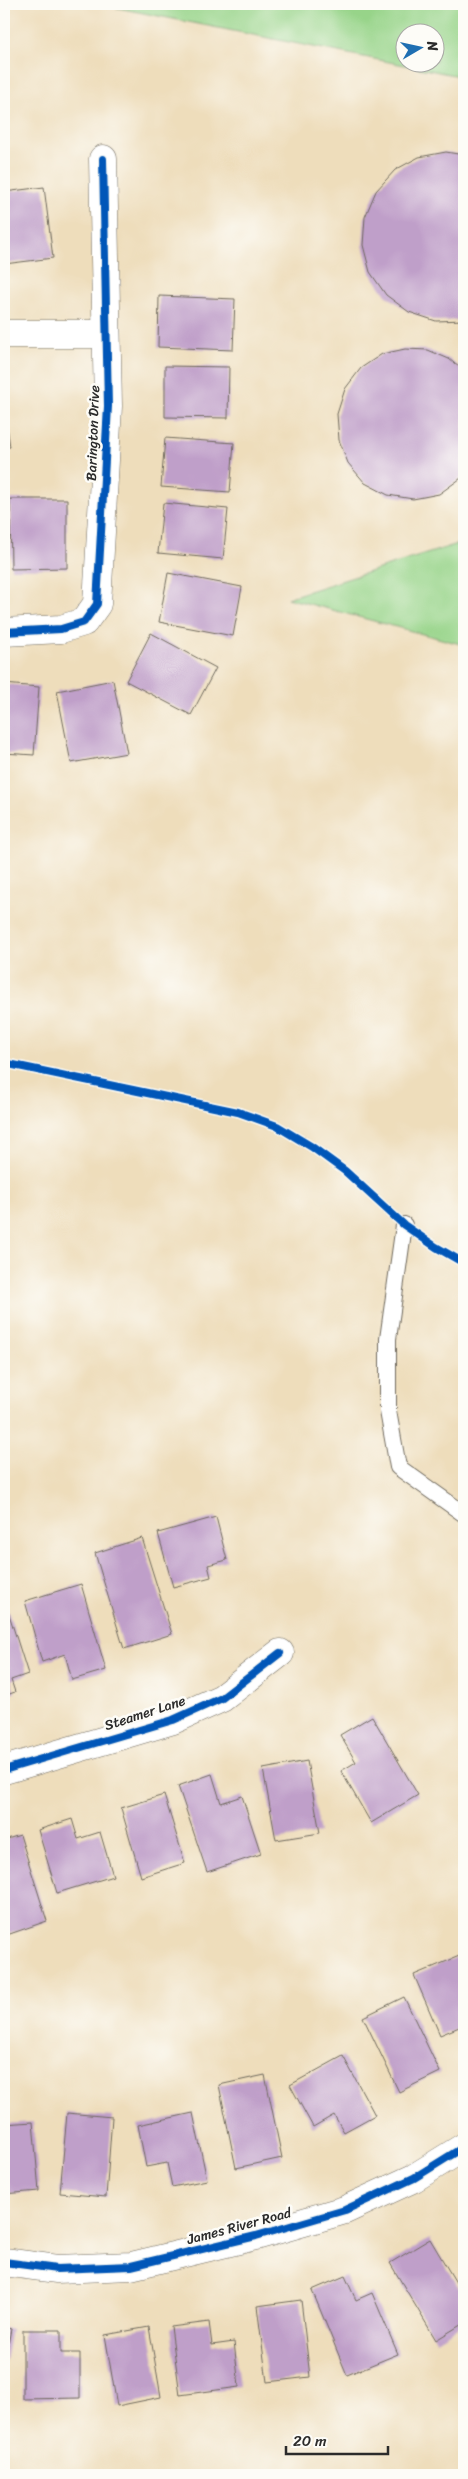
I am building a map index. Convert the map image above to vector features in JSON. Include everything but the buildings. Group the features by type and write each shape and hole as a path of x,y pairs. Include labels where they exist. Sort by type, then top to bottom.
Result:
{"street":[{"name":"Barington Drive","path":"4,632 61,629 84,622 97,604 108,406 103,159"},
{"path":"4,334 106,334"},
{"name":"Steamer Lane","path":"4,1770 173,1720 222,1698 280,1653"},
{"name":"James River Road","path":"4,2262 57,2269 131,2266 256,2236 345,2210 414,2178 464,2147"}],"lane":[{"path":"404,1225 388,1339 388,1411 398,1467 464,1514"}],"green space":[{"path":"98,4 464,4 464,77 439,72 446,72 446,22 396,22 396,63"},
{"path":"464,542 464,645 287,598"}],"cycle path":[{"path":"4,632 61,629 84,622 97,604 108,406 103,159"},
{"path":"4,1063 238,1112 277,1126 312,1147 345,1171 404,1225 464,1263"},
{"path":"4,1770 173,1720 222,1698 280,1653"},
{"path":"4,2262 57,2269 131,2266 256,2236 345,2210 414,2178 464,2147"}]}
